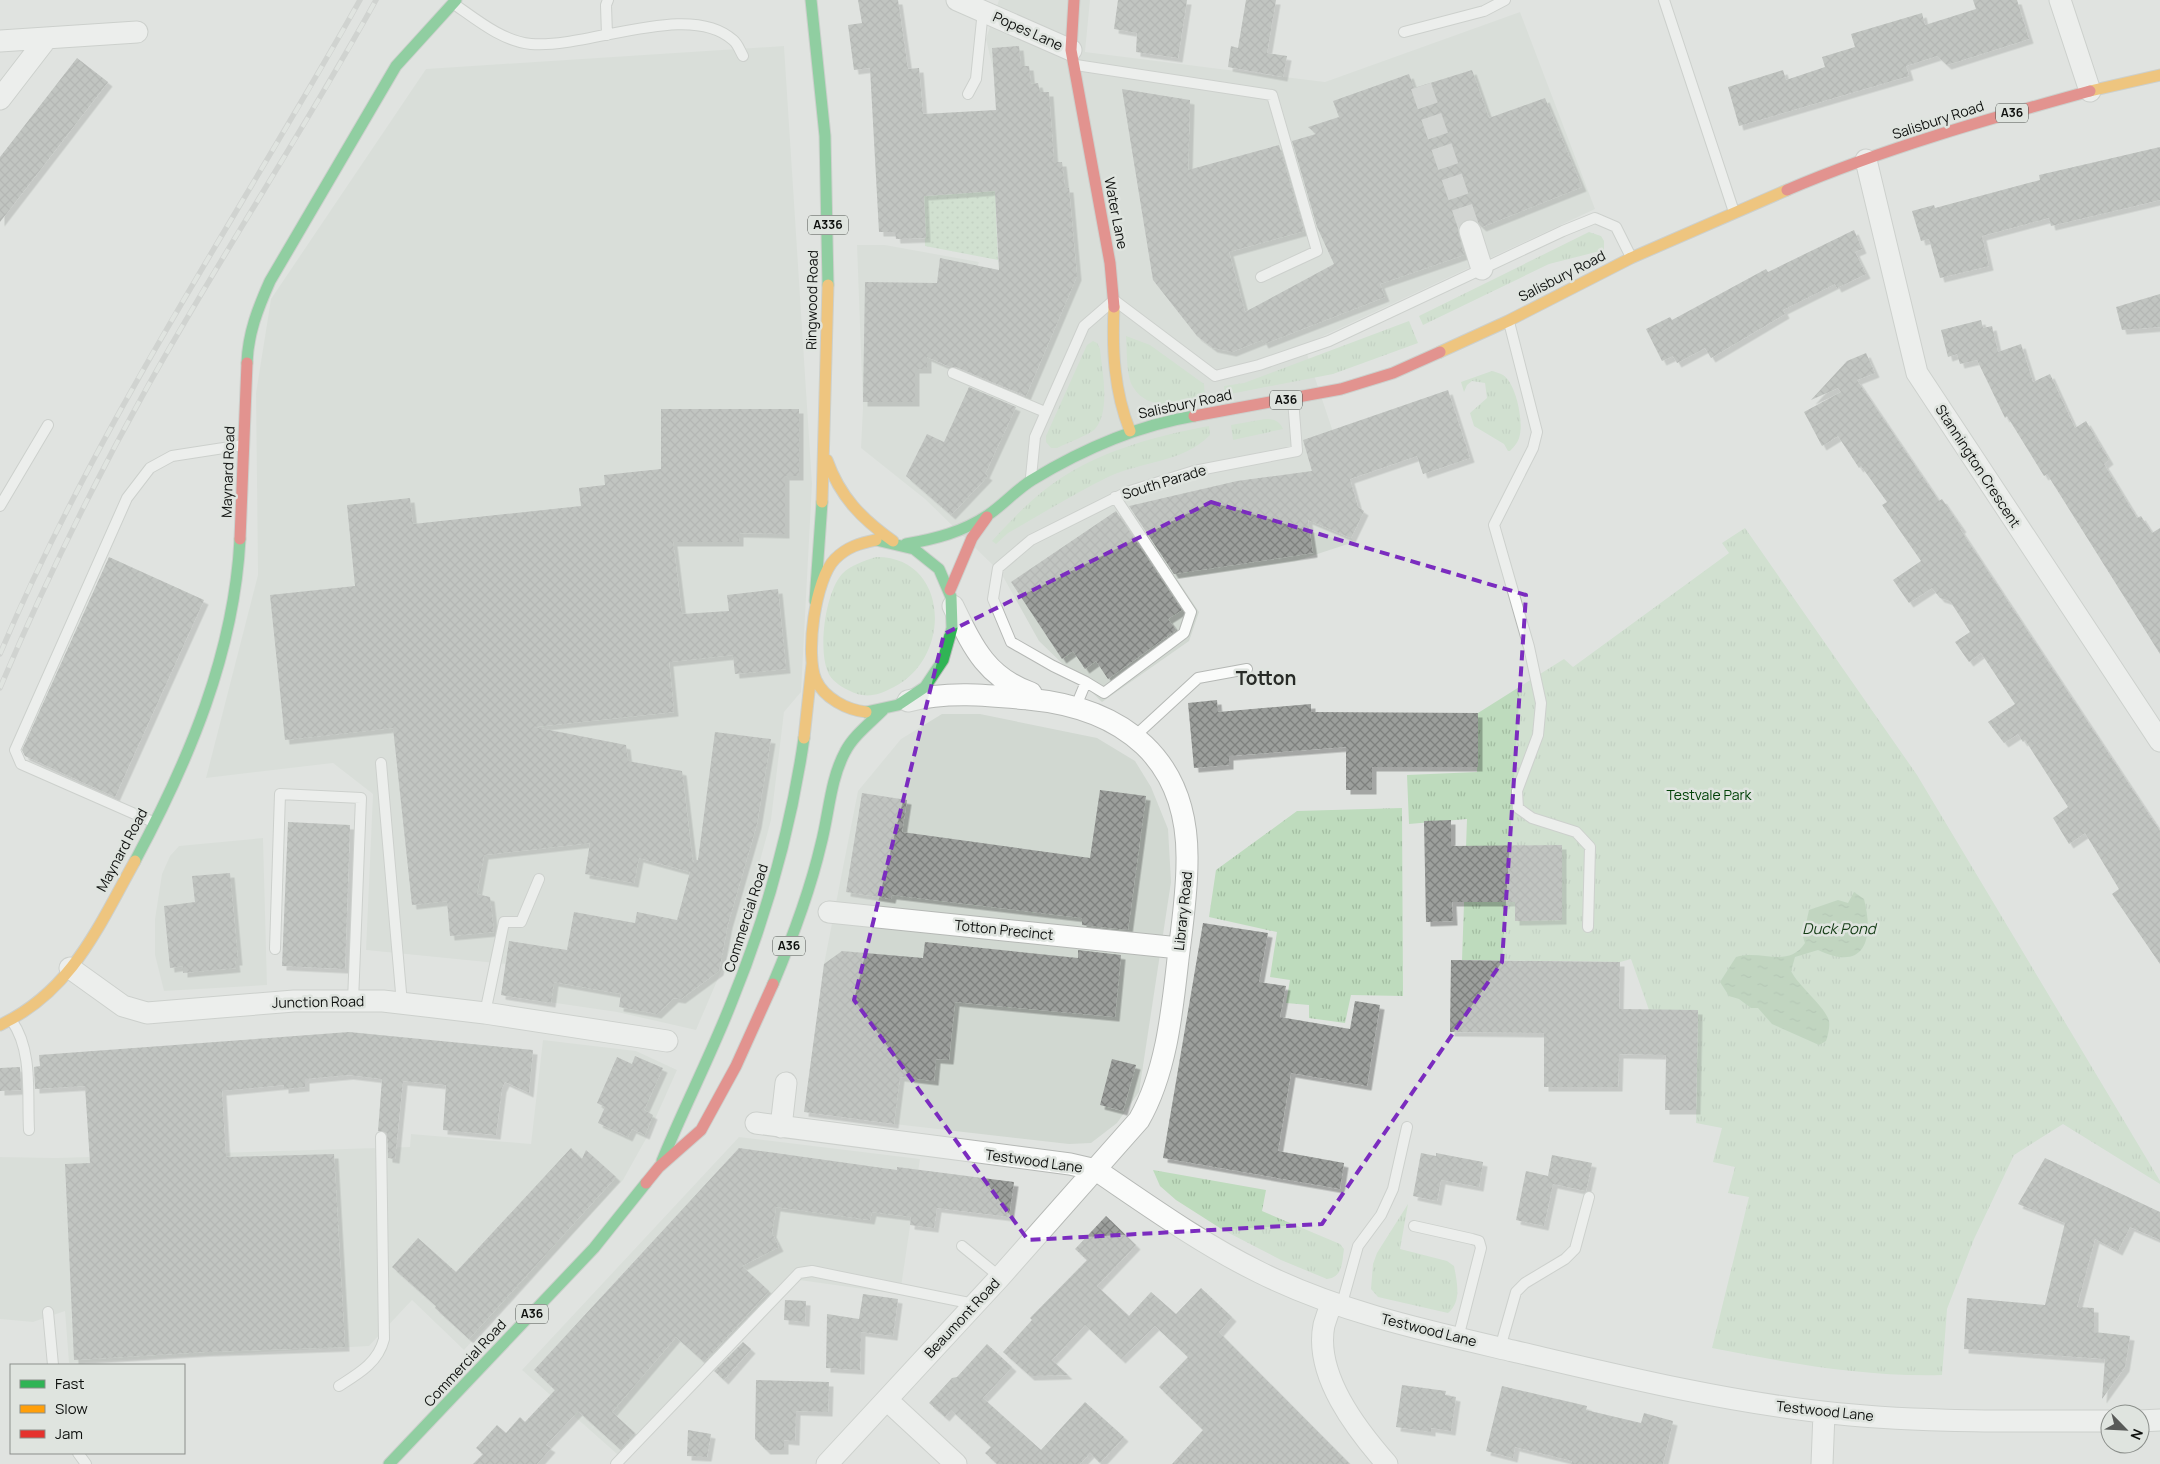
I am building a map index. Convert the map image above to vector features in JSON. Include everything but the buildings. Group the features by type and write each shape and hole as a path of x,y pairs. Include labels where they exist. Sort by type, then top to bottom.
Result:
{"main road":[{"name":"Ringwood Road","path":"811,0 824,118 828,186 828,296 824,451 815,602"},
{"name":"Water Lane","path":"1074,0 1072,57 1110,263 1114,300 1112,342 1116,379 1122,408 1130,431"},
{"name":"Maynard Road","path":"70,968 102,920 154,823 181,766 210,692 226,641 235,590 248,342 256,312 270,281 396,66 455,2"},
{"name":"Salisbury Road","path":"906,544 934,539 956,532 988,515 1030,481 1078,453 1130,431 1170,420 1341,389 1393,373 1508,320 1631,258 1818,177 1971,124 2090,91 2160,75"},
{"name":"Ringwood Road","path":"824,451 830,473 843,498 859,516 893,541"},
{"name":"Salisbury Road","path":"952,598 972,538 988,515"},
{"path":"893,541 906,544 922,552 935,564 952,598 951,633 939,666 928,683 903,702 883,710 864,712 852,709 827,696 820,690 814,678 812,664 815,602 825,574 833,560 845,550 861,542 893,541"},
{"name":"Commercial Road","path":"659,1167 737,991 777,871 797,784 812,664"},
{"name":"Commercial Road","path":"399,1461 594,1248 659,1167 701,1130 736,1066 787,951 802,910 821,844 836,773 845,751 860,732 883,710"},
{"path":"5,1022 47,996 70,968"}],"street":[{"name":"Popes Lane","path":"957,0 983,10 1072,57"},
{"path":"2060,0 2090,91"},
{"path":"0,41 137,32"},
{"path":"0,99 47,38"},
{"name":"Stannington Crescent","path":"1866,160 1917,373 2160,741"},
{"path":"1470,231 1482,269"},
{"name":"Library Road","path":"952,598 968,636 988,666 1004,681 1053,701"},
{"name":"Library Road","path":"903,702 947,694 1053,701 1076,706 1099,715 1135,736 1158,759 1168,775 1182,810 1187,862 1179,948 1165,1042 1154,1089 1140,1120 1096,1170"},
{"name":"Totton Precinct","path":"829,912 1179,948"},
{"name":"Junction Road","path":"70,968 123,1006 148,1013 294,1001 353,1001 485,1013 667,1041"},
{"path":"781,1126 786,1083"},
{"name":"Testwood Lane","path":"756,1123 1070,1164 1096,1170 1239,1262 1336,1305 1458,1338 1700,1394 1824,1412 1972,1420 2100,1421"},
{"name":"Beaumont Road","path":"826,1464 1000,1277 1096,1170"},
{"path":"1336,1305 1324,1326 1324,1349 1335,1389 1356,1429 1387,1464"},
{"path":"887,1400 956,1464"},
{"path":"1822,1464 1824,1412"}],"lane":[{"path":"608,0 606,5 608,35"},
{"path":"1404,32 1484,11 1505,0"},
{"path":"1664,0 1734,212"},
{"path":"455,2 494,31 529,44 554,45 685,22 725,33 735,41 743,56"},
{"path":"968,94 976,78 983,10"},
{"path":"1072,57 1272,95 1317,251 1261,277"},
{"path":"1030,481 1035,437 1084,326 1114,300 1216,376 1258,365 1329,341 1563,231 1595,218 1616,227 1631,258"},
{"path":"1508,320 1537,432 1534,448 1494,525 1528,647 1541,703 1538,735 1517,791 1518,808 1532,818 1576,832 1590,847 1588,927"},
{"path":"953,373 1045,412"},
{"name":"South Parade","path":"1086,682 1053,666 1012,642 993,599 998,568 1031,540 1115,497 1194,472 1297,451 1293,399"},
{"path":"0,506 48,425"},
{"path":"154,823 21,764 15,750 127,498 138,483 150,468 172,456 244,445"},
{"path":"1076,706 1086,682 1104,693 1184,633 1191,612 1115,497"},
{"path":"1135,736 1198,678 1247,669"},
{"path":"381,764 402,1004"},
{"path":"275,949 280,794 361,798 353,1001"},
{"path":"485,1013 504,922 521,922 539,879"},
{"path":"5,1022 18,1031 25,1048 29,1130"},
{"path":"1336,1305 1358,1246 1381,1215 1393,1189 1407,1127"},
{"path":"338,1386 364,1370 372,1362 382,1348 384,1340 381,1137"},
{"path":"1500,1348 1516,1292 1525,1283 1565,1259 1575,1249 1589,1197"},
{"path":"1414,1226 1472,1239 1478,1242 1481,1248 1458,1338"},
{"path":"962,1246 1000,1277"},
{"path":"616,1464 799,1273 812,1271 974,1304"},
{"path":"48,1312 53,1364"}],"highlighted area":[{"path":"1211,502 1526,595 1502,962 1322,1224 1028,1240 854,1000 944,634"}],"shaded area":[{"path":"999,0 1090,0 1085,52 1325,82 1520,12 1595,209 1304,345 1358,507 1364,511 1351,538 1354,542 1296,561 1177,579 1199,612 1189,641 1102,702 1039,641 1001,573 925,499 861,448 863,407 857,245 885,245 979,262 958,320 941,315 931,359 1024,399 1043,356 1041,276 986,39"},
{"path":"784,46 812,484 801,692 784,712 771,820 746,913 696,1030 617,1012 501,995 506,964 366,950 373,794 333,763 206,778 258,575 256,393 271,299 426,69"},
{"path":"942,714 980,714 1097,738 1135,761 1151,787 1168,829 1171,882 1139,1092 1117,1123 1091,1143 1069,1144 894,1124 824,964 858,791 901,739"},
{"path":"263,838 267,985 164,991 155,955 155,919 162,874 170,856 179,846"},
{"path":"543,1040 636,1051 677,1070 647,1137 623,1180 464,1350 412,1300 369,1346 69,1363 65,1311 33,1322 0,1319 0,1157 56,1158 410,1147 411,1134 531,1144"},
{"path":"739,1137 920,1159 900,1294 799,1280 625,1461 522,1370"}],"green space":[{"path":"1003,190 996,214 998,260 925,246 924,196"},
{"path":"1589,232 1601,236 1604,241 1604,250 1549,264 1423,325 1419,316"},
{"path":"1409,321 1418,343 1333,374 1225,395 1224,386 1244,383"},
{"path":"1126,336 1150,345 1204,384 1205,397 1186,402 1166,404 1156,403 1140,395 1133,387 1129,376"},
{"path":"1093,341 1097,343 1100,349 1104,379 1103,412 1100,421 1095,429 1088,434 1057,448 1051,448 1046,442 1046,436 1087,345"},
{"path":"1492,371 1502,374 1508,379 1518,402 1521,428 1519,439 1510,451 1508,451 1504,444 1474,426 1470,413 1487,398 1485,383 1472,381 1467,385 1464,392 1461,382"},
{"path":"1265,419 1276,421 1283,429 1233,440 1231,425"},
{"path":"1209,426 1210,435 1187,451 1108,477 1008,533 996,544 992,541 1033,499 1078,468 1095,459 1132,445"},
{"name":"Testvale Park","path":"1745,528 1917,775 2160,1181 2160,1184 2063,1124 2014,1155 1974,1239 1947,1309 1942,1375 1884,1374 1826,1368 1712,1348 1749,1197 1728,1193 1735,1167 1713,1162 1722,1128 1696,1123 1698,1010 1649,1010 1631,959 1620,962 1462,960 1467,819 1409,824 1407,775 1477,772 1478,713 1564,659 1573,667 1729,553 1722,543"},
{"path":"876,557 900,561 918,573 929,590 934,610 934,632 927,653 913,672 888,690 871,695 860,695 839,685 831,678 828,672 824,650 825,622 831,594 842,574 849,568"},
{"path":"1402,808 1403,996 1351,995 1345,1023 1309,1018 1309,1005 1286,1003 1290,980 1270,977 1277,932 1209,917 1216,870 1297,811"},
{"path":"1153,1170 1266,1190 1262,1211 1340,1244 1344,1249 1339,1272 1332,1278 1327,1279 1281,1260 1223,1230 1176,1200 1160,1186"},
{"path":"1408,1204 1400,1249 1447,1261 1454,1266 1457,1298 1448,1313 1378,1297 1371,1289 1373,1264 1377,1253"}],"water":[{"name":"Duck Pond","path":"1854,892 1864,899 1867,913 1868,927 1863,948 1856,954 1847,957 1834,956 1818,950 1795,957 1791,971 1827,1015 1829,1026 1826,1041 1819,1045 1772,1024 1758,1008 1751,1008 1739,999 1729,996 1720,982 1736,957 1755,955 1783,957 1791,955 1798,951 1805,943 1803,937 1809,910 1838,900 1848,903"}],"tunnel":[{"path":"1421,86 1470,231"}],"railway":[{"path":"0,654 38,569 124,403 360,0"},
{"path":"0,688 52,572 89,496 129,421 205,287 320,97 376,0"}],"traffic: fast":[{"path":"247,363 249,341 254,321 270,281 396,66 456,0"},
{"path":"811,0 825,136 828,285"},
{"path":"906,544 938,537 969,526 994,511 1032,480 1071,458 1110,440 1130,432 1194,416"},
{"path":"815,601 822,502"},
{"path":"135,861 173,784 205,705 229,624 236,582 240,539"},
{"path":"866,712 898,705 925,687 943,660 952,628 951,597 939,569 914,549 876,540"},
{"path":"773,984 794,932 812,879 840,763 852,741 883,710"},
{"path":"662,1161 724,1021 756,937 784,839 799,772 804,738"},
{"path":"389,1464 594,1248 646,1183"}],"traffic: slow":[{"path":"2090,91 2160,75"},
{"path":"1440,352 1508,321 1631,258 1787,190"},
{"path":"822,502 828,285"},
{"path":"1114,307 1113,339 1117,386 1130,431"},
{"path":"827,460 838,485 853,506 871,524 893,541"},
{"path":"866,712 844,706 830,698 820,686 816,680 813,668 812,636 817,599 828,569 844,551 859,544 876,540"},
{"path":"804,738 812,664"},
{"path":"0,1025 25,1011 65,976 95,933 135,861"}],"traffic: jam":[{"path":"1074,0 1071,50 1110,263 1114,307"},
{"path":"1787,190 1899,148 2090,91"},
{"path":"1194,416 1341,389 1393,373 1440,352"},
{"path":"240,539 247,363"},
{"path":"950,590 972,538 987,517"},
{"path":"646,1183 659,1167 701,1130 736,1066 773,984"}],"district":[{"name":"Totton","path":"1266,678"}]}
